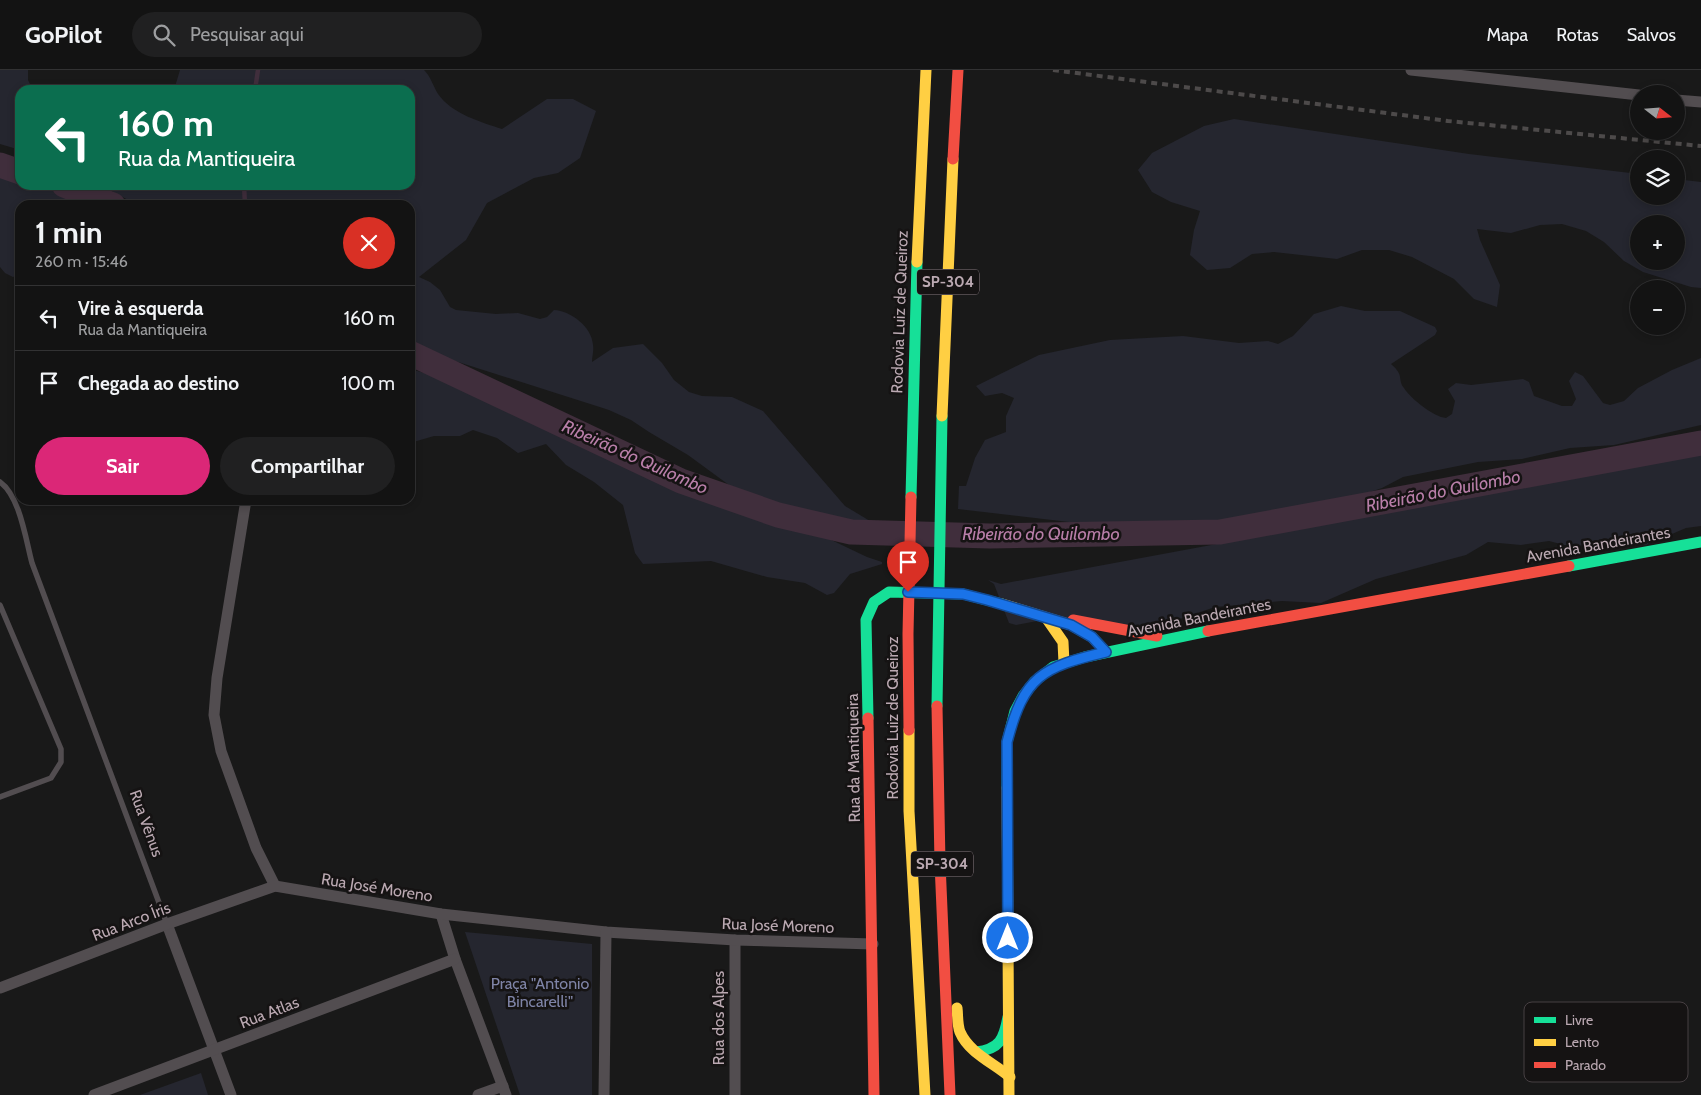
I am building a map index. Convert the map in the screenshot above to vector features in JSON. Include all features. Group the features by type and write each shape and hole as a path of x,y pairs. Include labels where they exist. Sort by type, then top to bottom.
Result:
{"main road":[{"name":"Rodovia Luiz de Queiroz","path":"925,1095 909,811 908,634 915,305 926,70"},
{"name":"SP-304","path":"950,1095 939,790 937,633 940,474 958,70"},
{"name":"Avenida Bandeirantes","path":"1009,1095 1007,742 1015,711 1023,696 1035,681 1053,667 1064,663 1168,638 1701,542"},
{"name":"Rua da Mantiqueira","path":"874,1095 873,944 866,620 869,606 878,596 889,592 963,594 1071,625 1097,641 1106,652"},
{"path":"1064,663 1066,649 1064,641 1050,627 1047,619 1058,617 1122,631 1168,638"},
{"name":"Rua da Mantiqueira","path":"1047,619 1088,646 1094,655"},
{"path":"939,790 950,883 959,1030 965,1042 976,1052 992,1061 1010,1077"},
{"path":"976,1052 996,1048 1005,1031 1008,1016"}],"street":[{"path":"1411,70 1506,76 1630,95"},
{"path":"1685,101 1701,102"},
{"path":"245,505 217,678 214,715 221,751 256,848 275,886"},
{"name":"Rua José Moreno","path":"275,886 441,914 606,932 735,940 873,944"},
{"name":"Rua Arco Íris","path":"0,988 167,924 275,886"},
{"path":"441,914 504,1090 478,1095"},
{"name":"Rua Vênus","path":"167,924 230,1095"},
{"path":"604,1095 606,932"},
{"name":"Rua dos Alpes","path":"735,940 735,1095"},
{"name":"Rua Atlas","path":"94,1095 456,959"}],"lane":[{"name":"Rua Vênus","path":"0,482 7,487 15,502"},
{"name":"Rua Vênus","path":"16,505 32,563 167,924"},
{"path":"0,605 61,749 61,762 51,778 0,797"}],"green space":[{"path":"0,70 28,70 28,80 30,85 15,85 15,148 0,144"},
{"path":"180,70 424,70 438,94 451,107 467,116 502,129 547,99 573,99 596,111 580,158 558,173 534,178 487,203 466,240 419,277 430,282 440,290 450,307 456,310 496,314 518,313 540,319 547,317 554,310 567,313 580,321 589,332 593,347 592,362 613,348 643,344 662,363 674,380 689,392 702,396 732,397 763,411 845,506 875,524 878,530 857,530 831,526 765,505 744,496 688,455 631,420 609,410 455,361 415,354 415,200 128,200 110,190 415,190 415,85 176,85"},
{"path":"1234,119 1469,154 1630,173 1630,205 1685,205 1685,180 1701,182 1701,288 1685,285 1685,280 1669,280 1640,270 1685,270 1685,215 1630,215 1630,264 1604,242 1586,231 1562,224 1540,225 1511,233 1477,229 1500,285 1497,307 1474,299 1454,279 1412,257 1389,250 1362,250 1337,259 1274,252 1252,254 1230,268 1207,270 1190,255 1194,230 1200,211 1171,202 1152,192 1138,170 1152,153 1204,126"},
{"path":"0,174 15,179 15,190 50,190 80,200 15,200 15,276 5,273 0,267"},
{"path":"1341,306 1365,311 1400,311 1435,327 1437,331 1435,335 1391,364 1398,372 1402,385 1407,392 1423,407 1441,417 1446,418 1452,414 1455,401 1448,389 1456,383 1471,385 1523,379 1529,382 1534,396 1562,406 1572,406 1576,399 1569,381 1575,372 1583,376 1603,403 1610,405 1624,401 1638,388 1672,370 1701,358 1701,425 1614,445 1570,448 1522,459 1478,462 1403,477 1382,488 1328,506 1177,540 1150,540 1122,535 1086,524 958,509 959,486 966,486 975,458 985,440 1006,432 1006,416 1014,398 1002,393 985,396 976,386 1039,355 1110,340 1183,336 1239,343 1268,341 1278,344 1293,336 1314,314"},
{"path":"415,370 590,425 867,557 882,562 882,564 850,574 834,593 827,595 805,583 767,577 711,561 643,564 635,553 623,505 594,482 566,465 546,444 518,453 497,438 473,430 460,436 434,436 415,442"},
{"path":"1701,454 1701,526 1686,528 1646,545 1600,542 1572,547 1549,541 1521,545 1488,542 1466,555 1376,579 1321,603 1282,601 1215,607 1171,622 1133,630 1053,618 1016,625 1009,623 994,584 988,580 1001,584"},
{"name":"Praça \"Antonio Bincarelli\"","path":"465,932 592,944 592,1095 520,1095"},
{"path":"201,1073 208,1095 140,1095"}],"waterway":[{"path":"256,85 258,70"},
{"name":"Ribeirão do Quilombo","path":"0,165 15,170"},
{"name":"Ribeirão do Quilombo","path":"76,190 101,200"},
{"path":"244,190 245,200"},
{"name":"Ribeirão do Quilombo","path":"415,355 681,481 778,515 851,532 990,536 1220,532 1701,443"}],"railway":[{"path":"1053,70 1448,121 1701,146"}],"traffic: fast":[{"path":"911,497 917,262"},
{"path":"937,706 942,416"},
{"path":"1569,566 1701,542"},
{"path":"868,718 866,620 874,602 889,592 963,594 1002,604"},
{"path":"1007,788 1007,742 1015,711 1023,696 1035,681 1053,667 1085,657 1208,631"},
{"path":"976,1052 984,1051 1000,1042 1008,1017"}],"traffic: slow":[{"path":"917,262 926,70"},
{"path":"942,416 953,159"},
{"path":"1002,604 1071,625 1092,637 1106,652"},
{"path":"1047,619 1063,642 1064,663"},
{"path":"909,730 909,811 925,1095"},
{"path":"1007,788 1009,1095"},
{"path":"957,1008 959,1029 969,1046 1010,1077"}],"traffic: jam":[{"path":"953,159 958,70"},
{"path":"909,730 908,634 911,497"},
{"path":"1208,631 1569,566"},
{"path":"1073,620 1157,636"},
{"path":"937,706 940,863 950,1095"},
{"path":"868,718 874,1095"}],"route":[{"path":"908,592 963,594 1071,625 1092,637 1106,652 1053,667 1035,681 1023,696 1015,711 1007,742 1008,938"}]}
